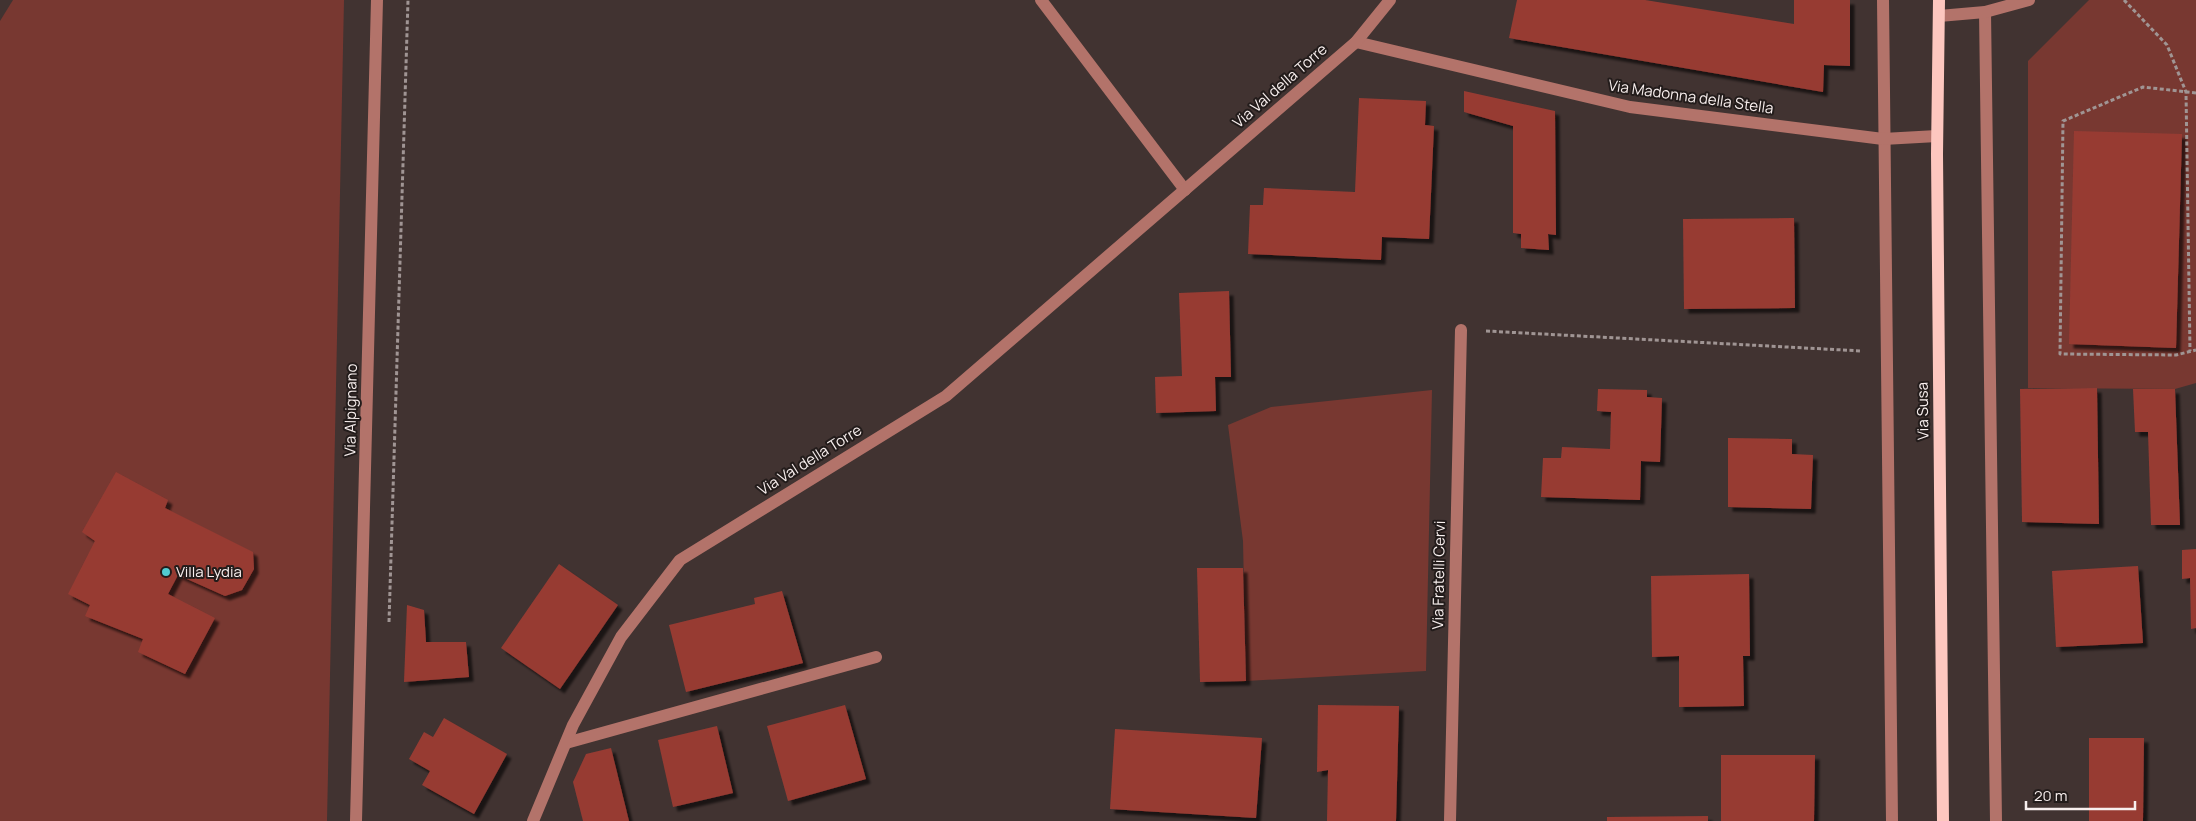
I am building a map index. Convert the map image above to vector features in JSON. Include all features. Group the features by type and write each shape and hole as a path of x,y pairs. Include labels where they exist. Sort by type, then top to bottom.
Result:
{"main road":[{"name":"Via Susa","path":"1939,0 1937,136 1943,821"}],"street":[{"name":"Via Alpignano","path":"356,821 377,0"},
{"path":"1041,0 1185,190"},
{"name":"Via Val della Torre","path":"532,821 573,725 621,637 680,560 946,396 1356,42 1390,0"},
{"path":"1883,0 1885,353 1892,821"},
{"path":"1939,16 1985,12 2029,0"},
{"path":"1985,12 1996,821"},
{"name":"Via Madonna della Stella","path":"1356,42 1630,107 1883,139 1937,136"},
{"name":"Via Fratelli Cervi","path":"1450,821 1460,330"},
{"path":"566,743 876,657"}],"path":[{"path":"389,632 408,0"},
{"path":"2124,0 2167,45 2186,92 2190,351"},
{"path":"2196,93 2143,87 2063,121 2060,354 2176,355 2196,350"},
{"path":"1460,330 1885,353"}],"shaded area":[{"path":"13,0 344,0 327,821 0,821 0,21"},
{"path":"2089,0 2196,0 2196,383 2175,389 2028,388 2028,61"},
{"path":"1432,390 1426,671 1246,681 1243,541 1228,425 1271,407"}],"building":[{"path":"1517,0 1645,0 1794,24 1794,0 1850,0 1850,66 1824,65 1823,92 1509,38"},
{"path":"1464,91 1555,111 1556,235 1548,234 1549,250 1521,248 1521,234 1513,233 1513,126 1464,112"},
{"path":"1359,98 1426,101 1425,125 1434,126 1429,239 1382,237 1381,260 1248,254 1250,205 1263,205 1264,188 1355,192"},
{"path":"2074,131 2182,134 2176,348 2069,344"},
{"path":"1794,218 1795,308 1684,309 1683,219"},
{"path":"1229,291 1231,377 1215,377 1216,411 1156,413 1155,377 1182,376 1179,293"},
{"path":"2097,388 2099,524 2022,522 2020,389"},
{"path":"1598,389 1647,390 1647,397 1662,398 1660,462 1641,461 1640,500 1541,497 1543,458 1561,458 1562,447 1610,449 1611,412 1597,411"},
{"path":"2133,389 2175,389 2180,525 2151,525 2148,432 2135,432"},
{"path":"1728,438 1792,439 1792,454 1813,455 1811,509 1728,507"},
{"name":"Villa Lydia","path":"116,472 168,500 165,508 253,552 254,569 242,590 225,596 178,575 168,594 215,618 185,674 138,652 143,639 85,616 90,605 68,594 95,541 82,532"},
{"path":"2196,549 2196,628 2191,629 2190,578 2182,579 2182,550"},
{"path":"559,564 618,605 560,689 501,648"},
{"path":"2138,566 2143,643 2056,647 2052,571"},
{"path":"1197,568 1243,568 1246,681 1200,682"},
{"path":"1749,574 1750,656 1743,656 1744,706 1679,707 1679,656 1652,657 1651,576"},
{"path":"782,591 803,663 686,692 669,625 755,604 754,598"},
{"path":"407,605 424,610 426,642 466,642 469,677 404,682"},
{"path":"845,705 866,779 788,801 767,726"},
{"path":"1318,705 1399,706 1396,821 1327,821 1328,770 1317,772"},
{"path":"444,718 507,754 474,814 422,785 430,771 409,759 424,732 433,737"},
{"path":"717,726 733,793 673,807 658,740"},
{"path":"1115,729 1262,738 1256,818 1110,809"},
{"path":"2089,738 2144,738 2143,821 2089,821"},
{"path":"611,748 629,821 583,821 573,782 586,754"},
{"path":"1721,755 1815,755 1814,821 1721,821"},
{"path":"1708,816 1708,821 1607,821 1607,817"}],"place":[{"name":"Villa Lydia","path":"166,572"}]}
